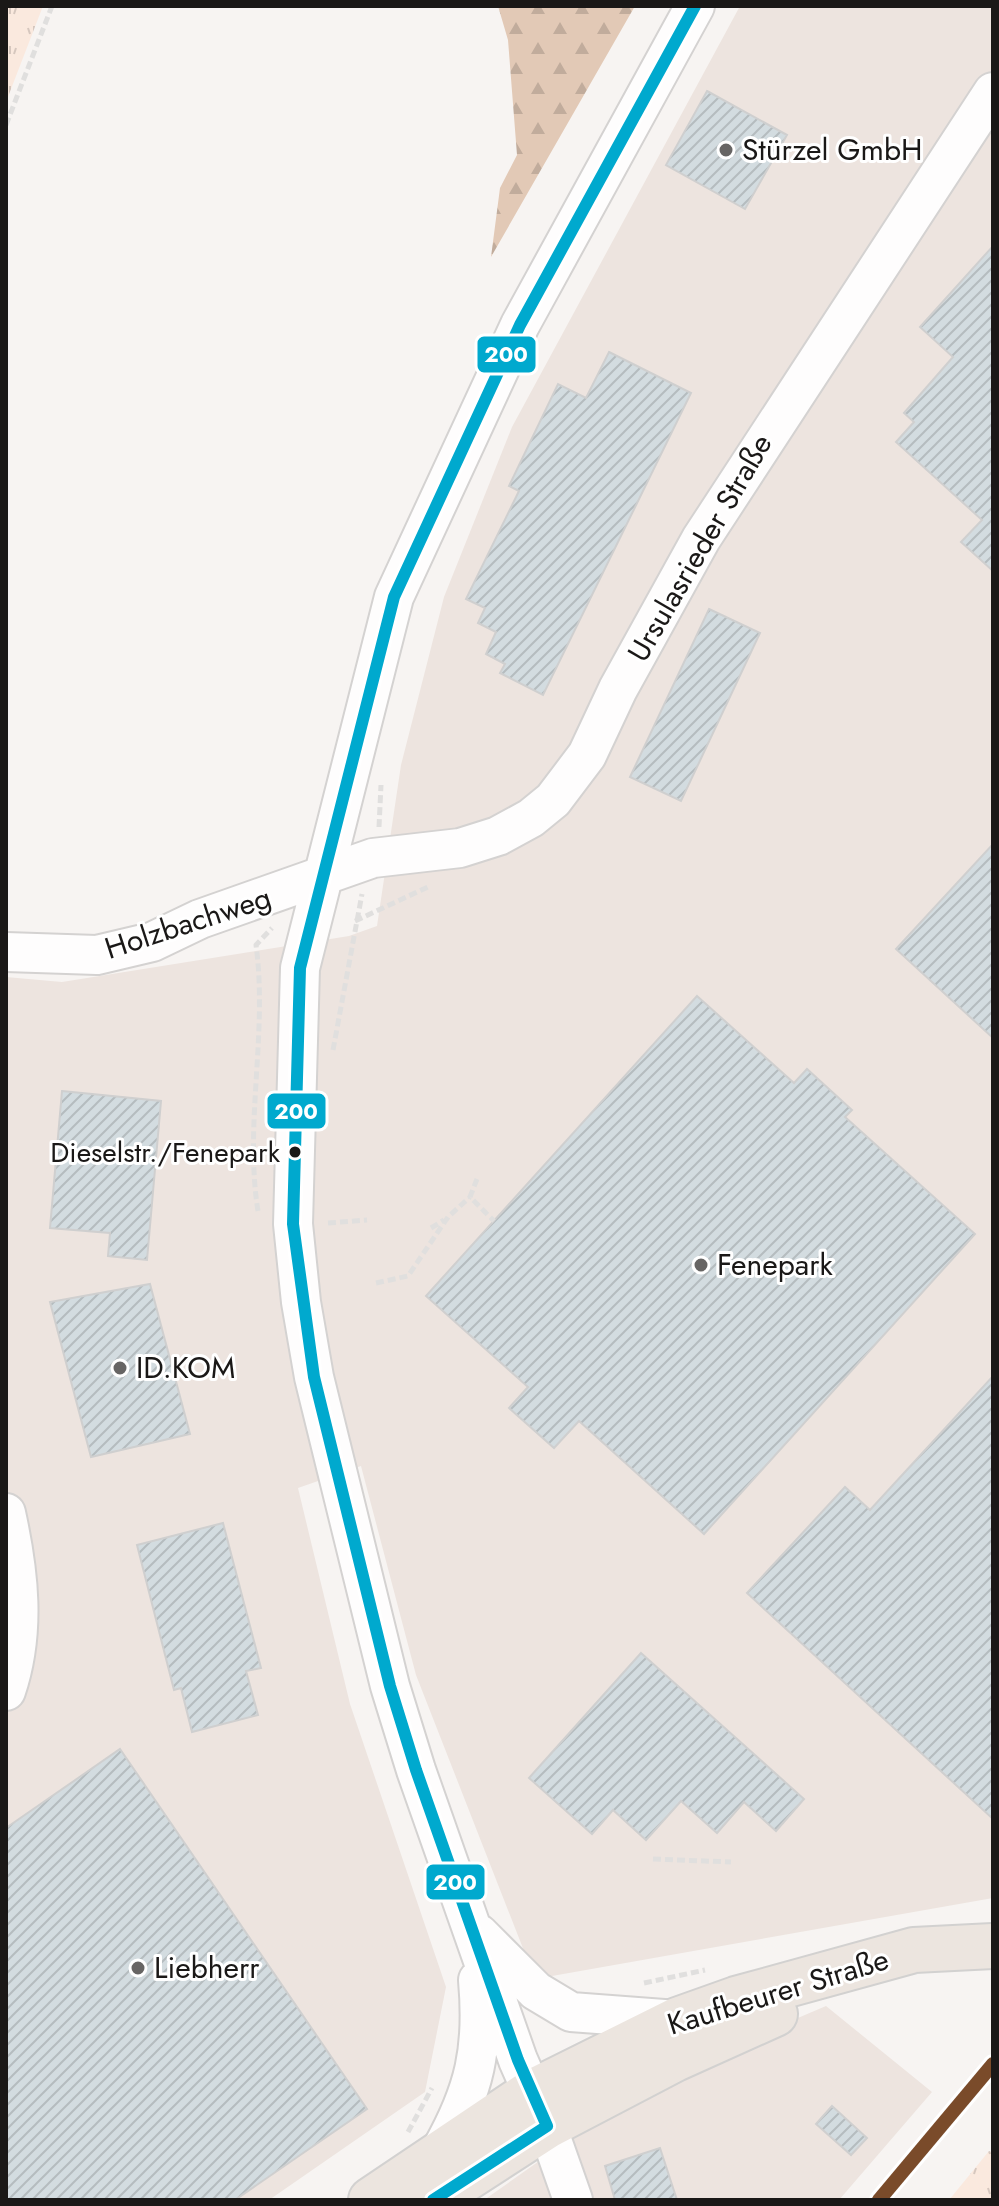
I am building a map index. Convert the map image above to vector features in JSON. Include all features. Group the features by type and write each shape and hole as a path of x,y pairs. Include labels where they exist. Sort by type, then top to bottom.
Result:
{"main road":[{"name":"Kaufbeurer Straße","path":"433,2200 539,2109 677,2020 736,1999 914,1950 993,1946"},
{"name":"Kaufbeurer Straße","path":"371,2200 441,2150 762,2017 908,1974 993,1953"}],"street":[{"path":"573,2200 416,1770 390,1686 314,1377 301,1302 293,1224 300,968 320,879 394,597 520,325 695,6"},
{"name":"Ursulasrieder Straße","path":"320,879 373,858 460,848 498,836 531,818 553,800 587,755 618,689 701,539 993,92"},
{"name":"Holzbachweg","path":"6,952 97,955 152,942 200,919 320,879"},
{"path":"6,1513 16,1559 20,1619 13,1671 6,1691"},
{"path":"474,1929 536,1991 571,2012 677,2020"},
{"path":"441,2150 462,2114 478,2060 482,2022 474,1929"}],"path":[{"path":"6,125 52,6"},
{"path":"373,858 382,811 381,774"},
{"path":"332,1056 354,921"},
{"path":"431,1228 470,1197 477,1179"},
{"path":"470,1197 494,1221"},
{"path":"326,1237 328,1208"},
{"path":"376,1283 408,1276 448,1217"},
{"path":"328,1223 367,1220"},
{"path":"653,1859 731,1862"}],"shaded area":[{"path":"740,6 993,6 993,1898 535,1979 416,1675 361,1466 298,1488 350,1704 446,1987 425,2092 269,2200 6,2200 6,977 62,982 349,936 377,926 401,765 444,597 512,427"},
{"path":"826,2006 932,2092 839,2200 484,2200 657,2078"}],"green space":[{"path":"6,6 43,6 6,102"},
{"path":"498,6 635,6 491,257 500,188 517,155 508,40"},
{"path":"989,2151 993,2152 993,2200 949,2200"}],"building":[{"name":"Stürzel GmbH","path":"707,91 787,135 745,209 666,165"},
{"path":"993,246 993,571 961,542 982,520 896,442 914,422 904,413 953,357 920,327"},
{"path":"609,352 691,393 543,695 500,673 505,664 486,654 496,632 478,623 485,608 466,599 519,491 509,486 558,384 586,398"},
{"path":"709,609 760,633 681,801 630,777"},
{"path":"993,844 993,1038 896,949"},
{"name":"Fenepark","path":"697,996 794,1083 807,1069 852,1110 845,1117 975,1234 704,1534 579,1421 554,1448 509,1408 528,1387 426,1296"},
{"path":"62,1091 161,1101 147,1260 108,1256 110,1233 50,1228"},
{"name":"ID.KOM","path":"150,1284 190,1434 91,1457 50,1302"},
{"path":"993,1376 993,1819 747,1593 845,1487 870,1510"},
{"path":"223,1523 261,1668 246,1671 258,1715 192,1732 181,1688 174,1690 137,1545"},
{"path":"641,1653 804,1799 776,1831 744,1802 717,1833 681,1801 646,1840 613,1810 592,1834 529,1778"},
{"name":"Liebherr","path":"120,1749 367,2109 235,2200 6,2200 6,1828"},
{"path":"832,2106 867,2138 851,2155 816,2124"},
{"path":"660,2148 677,2200 615,2200 605,2166"}],"transit line":[{"name":"200","path":"433,2200 547,2126 518,2060 416,1770 390,1686 314,1377 293,1224 300,968 394,597 520,325 695,6"},
{"path":"879,2200 993,2064"}],"place":[{"name":"Stürzel GmbH","path":"726,150"},
{"name":"Dieselstr./Fenepark","path":"295,1152"},
{"name":"Fenepark","path":"701,1265"},
{"name":"ID.KOM","path":"120,1368"},
{"name":"Liebherr","path":"138,1968"}]}
